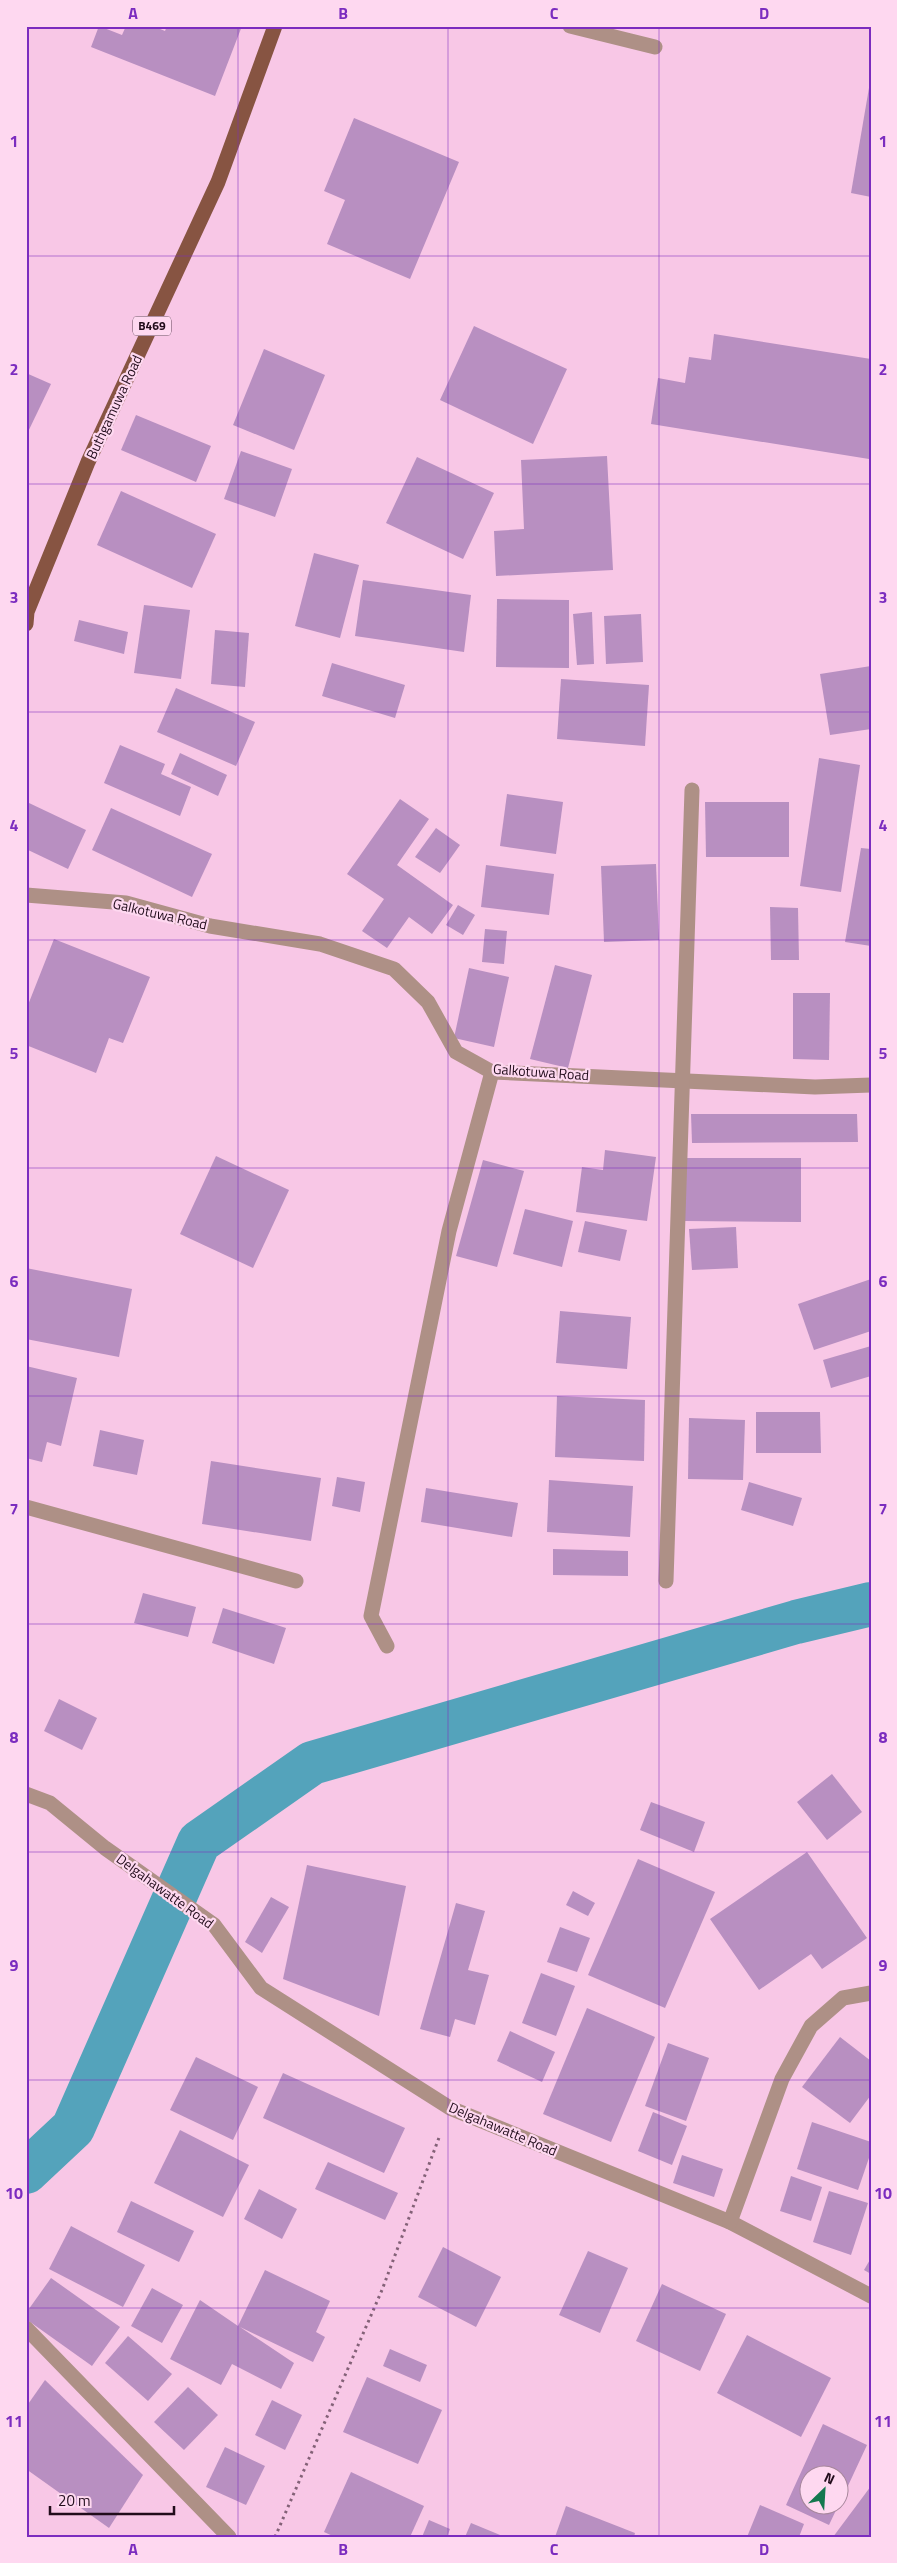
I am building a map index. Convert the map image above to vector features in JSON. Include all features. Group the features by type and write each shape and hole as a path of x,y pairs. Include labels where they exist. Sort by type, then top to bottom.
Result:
{"main road":[{"name":"Buthgamuwa Road","path":"27,616 88,462 218,182 275,26"}],"street":[{"path":"570,26 655,47"},
{"path":"666,1581 684,1081 692,790"},
{"name":"Galkotuwa Road","path":"26,894 126,903 210,926 320,944 394,969 428,1002 456,1052 492,1072 815,1087 871,1085"},
{"path":"387,1646 371,1616 449,1231 492,1072"},
{"path":"26,1507 296,1581"},
{"name":"Delgahawatte Road","path":"26,1794 50,1803 105,1848 214,1925 261,1988 450,2108 730,2222 871,2296"},
{"path":"730,2222 782,2079 811,2026 843,1998 871,1993"},
{"path":"26,2328 229,2537"}],"path":[{"path":"275,2537 382,2290 450,2108"}],"building":[{"path":"99,26 122,35 126,26 153,26 165,31 167,26 242,26 215,96 91,47"},
{"path":"871,82 871,197 851,193"},
{"path":"354,118 459,162 410,279 327,244 345,200 324,191"},
{"path":"474,326 567,369 533,444 440,400"},
{"path":"714,334 871,359 869,459 651,424 658,378 685,383 689,357 711,360"},
{"path":"264,349 325,375 294,450 233,425"},
{"path":"26,373 51,384 26,436"},
{"path":"136,415 211,446 196,482 121,450"},
{"path":"241,451 292,469 275,517 224,499"},
{"path":"607,456 613,570 496,576 494,531 524,529 521,460"},
{"path":"417,457 494,493 463,559 386,523"},
{"path":"121,491 216,534 192,588 97,545"},
{"path":"314,553 359,565 340,638 295,626"},
{"path":"363,580 471,595 464,652 355,636"},
{"path":"497,599 569,600 569,668 496,667"},
{"path":"144,605 190,610 181,679 134,673"},
{"path":"592,612 594,664 577,665 573,614"},
{"path":"641,614 643,662 606,664 604,616"},
{"path":"79,620 128,632 124,654 74,641"},
{"path":"215,630 249,633 245,687 211,684"},
{"path":"332,663 405,685 395,718 322,696"},
{"path":"871,666 871,729 830,735 820,674"},
{"path":"561,679 649,685 645,746 557,739"},
{"path":"176,688 255,722 236,766 157,732"},
{"path":"120,745 165,764 161,774 191,787 180,816 104,783"},
{"path":"180,753 227,775 218,796 171,774"},
{"path":"819,758 860,765 841,892 800,886"},
{"path":"507,794 563,802 556,854 500,846"},
{"path":"400,799 429,819 397,865 453,905 432,934 409,917 387,948 362,931 384,899 347,874"},
{"path":"705,802 789,802 789,857 706,857"},
{"path":"29,803 86,830 68,869 26,849 26,808"},
{"path":"111,808 212,854 192,897 92,850"},
{"path":"436,828 460,845 440,873 415,857"},
{"path":"861,848 871,849 871,946 845,942"},
{"path":"656,864 659,940 604,942 601,866"},
{"path":"486,865 554,874 549,915 481,907"},
{"path":"458,905 475,915 463,935 446,925"},
{"path":"770,907 798,908 799,960 771,960"},
{"path":"485,929 507,931 504,964 482,962"},
{"path":"54,939 150,977 123,1043 109,1038 96,1073 26,1045 26,1010"},
{"path":"555,965 592,975 568,1068 530,1059"},
{"path":"469,968 509,977 494,1047 454,1038"},
{"path":"793,993 830,993 829,1060 793,1059"},
{"path":"691,1114 857,1114 858,1142 692,1143"},
{"path":"605,1150 656,1157 647,1221 576,1212 582,1167 603,1170"},
{"path":"216,1156 289,1190 253,1268 180,1234"},
{"path":"685,1158 801,1158 801,1222 685,1221"},
{"path":"483,1160 524,1171 497,1267 456,1256"},
{"path":"525,1209 573,1221 562,1267 513,1254"},
{"path":"585,1221 627,1230 620,1261 578,1252"},
{"path":"736,1227 738,1268 692,1270 689,1229"},
{"path":"26,1268 132,1289 119,1357 26,1339"},
{"path":"871,1279 871,1331 814,1350 798,1304"},
{"path":"560,1311 631,1317 627,1369 556,1363"},
{"path":"871,1346 871,1376 831,1388 823,1360"},
{"path":"26,1366 77,1378 61,1446 47,1442 42,1462 26,1458"},
{"path":"557,1396 645,1400 644,1461 555,1457"},
{"path":"756,1412 820,1412 821,1453 756,1453"},
{"path":"689,1418 745,1420 743,1480 688,1479"},
{"path":"100,1430 144,1440 137,1475 93,1466"},
{"path":"211,1461 321,1478 311,1541 202,1524"},
{"path":"337,1477 365,1482 360,1512 332,1506"},
{"path":"549,1480 633,1486 630,1537 547,1532"},
{"path":"749,1482 802,1498 793,1526 741,1510"},
{"path":"426,1488 518,1503 512,1537 421,1522"},
{"path":"553,1549 628,1551 628,1576 553,1575"},
{"path":"143,1593 196,1607 188,1637 134,1623"},
{"path":"223,1608 286,1628 274,1664 212,1643"},
{"path":"59,1699 97,1718 82,1750 44,1731"},
{"path":"832,1774 862,1812 827,1840 797,1802"},
{"path":"651,1802 705,1822 694,1852 640,1830"},
{"path":"807,1852 867,1938 822,1969 811,1954 759,1990 710,1919"},
{"path":"638,1859 715,1892 665,2008 588,1975"},
{"path":"307,1865 406,1886 379,2016 283,1979"},
{"path":"573,1891 595,1903 588,1916 566,1905"},
{"path":"271,1897 289,1907 262,1953 245,1942"},
{"path":"456,1903 485,1911 468,1970 489,1975 475,2025 455,2019 450,2037 420,2029"},
{"path":"560,1927 590,1938 577,1972 547,1962"},
{"path":"541,1973 575,1986 556,2036 522,2023"},
{"path":"587,2008 655,2037 611,2142 543,2114"},
{"path":"510,2031 555,2052 542,2082 497,2061"},
{"path":"840,2037 871,2061 871,2095 850,2123 802,2087"},
{"path":"668,2043 709,2058 686,2121 645,2106"},
{"path":"196,2057 258,2087 233,2140 170,2110"},
{"path":"283,2073 405,2128 384,2173 263,2118"},
{"path":"653,2112 687,2126 672,2165 638,2151"},
{"path":"812,2122 871,2142 871,2152 858,2190 797,2169"},
{"path":"180,2130 249,2165 223,2217 154,2183"},
{"path":"682,2155 723,2169 714,2197 673,2183"},
{"path":"328,2162 398,2193 385,2220 315,2189"},
{"path":"791,2176 822,2187 811,2221 780,2211"},
{"path":"259,2189 297,2209 282,2239 244,2219"},
{"path":"829,2191 868,2203 851,2255 813,2242"},
{"path":"131,2201 194,2231 179,2262 117,2232"},
{"path":"71,2226 145,2265 123,2307 49,2269"},
{"path":"443,2247 501,2277 476,2327 418,2297"},
{"path":"588,2251 628,2268 600,2333 559,2315"},
{"path":"871,2258 871,2274 864,2270"},
{"path":"265,2270 330,2301 316,2332 325,2337 313,2362 240,2327 294,2363 281,2389 232,2364 221,2385 170,2359 200,2300 238,2326"},
{"path":"51,2278 120,2327 92,2366 26,2319 26,2313"},
{"path":"662,2284 726,2314 700,2371 636,2341"},
{"path":"152,2288 183,2305 162,2343 131,2326"},
{"path":"747,2335 831,2378 801,2437 717,2393"},
{"path":"128,2336 172,2374 148,2401 105,2363"},
{"path":"390,2349 427,2365 420,2382 383,2366"},
{"path":"367,2377 442,2410 418,2464 343,2432"},
{"path":"45,2380 143,2475 109,2528 26,2469 26,2407"},
{"path":"188,2387 218,2415 184,2450 154,2422"},
{"path":"272,2400 302,2415 285,2450 255,2435"},
{"path":"823,2424 867,2445 850,2482 850,2466 804,2466"},
{"path":"225,2447 265,2466 246,2505 206,2487"},
{"path":"351,2472 424,2506 410,2537 335,2537 324,2532"},
{"path":"800,2474 800,2512 786,2505"},
{"path":"871,2486 871,2537 833,2537"},
{"path":"760,2505 804,2524 799,2537 747,2537"},
{"path":"566,2506 635,2533 634,2537 555,2537"},
{"path":"810,2516 833,2516 829,2525"},
{"path":"429,2520 450,2529 447,2537 422,2537"},
{"path":"471,2523 505,2537 465,2537"}],"waterway":[{"path":"26,2172 73,2128 199,1842 312,1763 796,1622 871,1604"}]}
